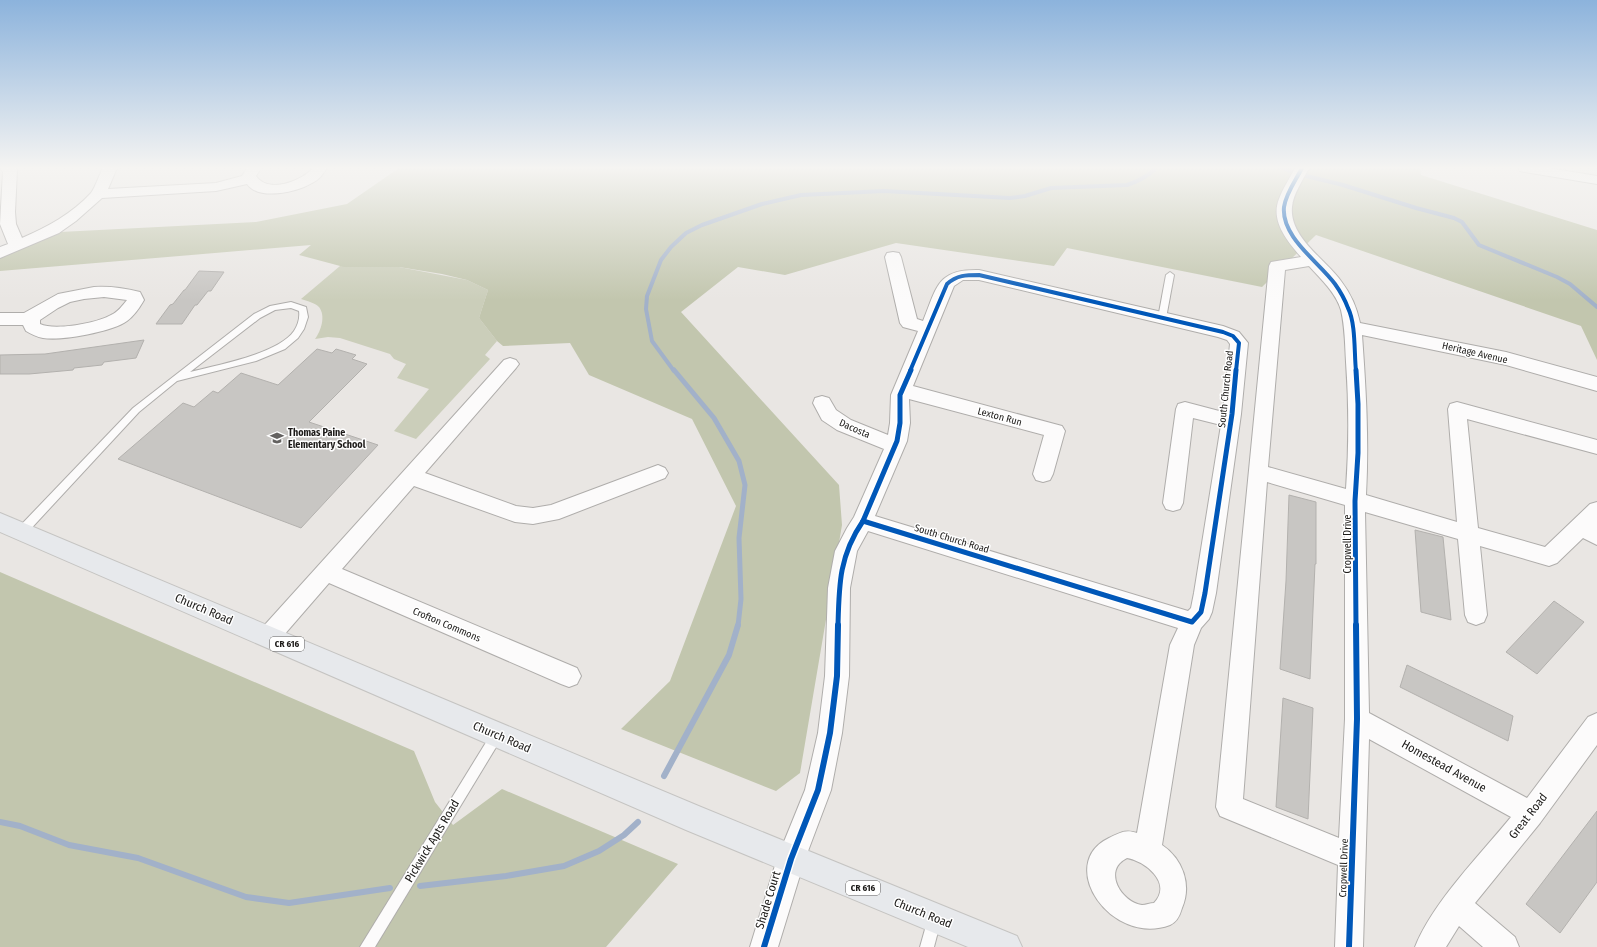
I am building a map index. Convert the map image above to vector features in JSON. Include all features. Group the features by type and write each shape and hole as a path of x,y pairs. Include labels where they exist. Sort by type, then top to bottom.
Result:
{"main road":[{"name":"Church Road","path":"11,526 696,820 1006,947"}],"street":[{"path":"7,212 8,224 17,246"},
{"path":"0,253 54,230 78,212"},
{"name":"Cropwell Drive","path":"1285,212 1292,237 1335,284 1343,297 1349,309 1352,327 1358,420 1356,501 1357,719 1349,947"},
{"path":"893,257 909,323 928,328"},
{"path":"1314,260 1277,266 1229,807 1352,857"},
{"name":"South Church Road","path":"791,859 818,790 830,733 836,676 839,588 846,552 854,534 863,521 896,445 900,423 900,395 948,284 954,277 979,275 1223,332 1232,336 1239,343 1231,421 1201,612 1192,622 863,521"},
{"path":"0,319 30,318 67,297 84,294 124,293 134,296 136,300 124,315 117,320 104,325 57,332 42,332 32,327 30,318"},
{"name":"Heritage Avenue","path":"1352,327 1483,354 1560,372 1597,384"},
{"path":"269,636 510,364"},
{"name":"Lexton Run","path":"902,390 1055,431 1043,474"},
{"name":"Dacosta","path":"822,403 829,415 844,425 896,445"},
{"path":"1173,503 1184,409 1231,421"},
{"path":"1476,615 1457,409 1597,447"},
{"path":"1258,472 1549,557 1590,531 1597,510"},
{"path":"410,476 515,514 533,516 552,513 658,474"},
{"name":"Crofton Commons","path":"326,572 569,676"},
{"path":"1148,850 1182,645 1192,622"},
{"name":"Homestead Avenue","path":"1357,719 1531,814"},
{"name":"Great Road","path":"1429,947 1456,905 1531,814 1597,726"},
{"name":"Shade Court","path":"764,947 791,859"},
{"path":"1456,905 1505,947"}],"lane":[{"path":"1162,318 1170,274"},
{"path":"11,526 136,410 174,379 257,316 273,308 285,306 303,309 304,313 301,327 294,338 279,349 252,358 174,379"},
{"name":"Pickwick Apts Road","path":"367,947 497,735"},
{"path":"927,947 934,918"}],"green space":[{"path":"306,212 1540,212 1597,230 1597,360 1581,326 1316,235 1262,287 1067,248 1054,266 896,243 785,275 738,267 681,312 839,485 842,525 800,773 776,791 621,729 670,681 736,506 692,419 589,375 570,343 503,346 497,341 479,318 488,290 467,280 399,267 344,267 299,255 311,245 0,271 0,258 60,232 256,222"},
{"path":"340,266 399,267 467,280 488,290 479,318 497,341 485,355 490,359 416,439 394,431 429,389 397,378 406,364 394,359 390,354 340,338 328,337 315,339 322,323 321,311 315,304 301,299"},
{"path":"0,572 414,751 435,802 453,825 502,789 678,864 606,947 0,947"}],"building":[{"path":"199,271 224,272 211,291 208,291 197,305 195,305 182,324 156,324 170,305 173,304 185,290"},
{"path":"144,340 136,358 104,362 102,365 74,368 73,370 29,374 0,374 0,355 45,354"},
{"path":"317,349 332,353 336,349 356,355 352,359 367,364 309,422 378,445 301,528 118,459 183,403 194,407 213,391 218,393 241,373 278,385"},
{"path":"1289,495 1316,502 1316,564 1310,679 1280,669 1286,581"},
{"path":"1415,530 1443,537 1451,620 1421,612"},
{"path":"1554,601 1584,622 1537,674 1506,652"},
{"path":"1407,665 1513,716 1508,741 1400,687"},
{"path":"1283,698 1313,708 1308,819 1276,807"},
{"path":"1597,811 1597,882 1560,933 1526,904"}],"waterway":[{"path":"674,371 652,341 646,309 647,296 661,260 671,247 686,233 702,225 739,212"},
{"path":"1432,212 1454,218 1462,222 1479,245 1557,277 1570,284 1597,307"},
{"path":"674,370 714,418 739,461 745,485 739,538 741,599 738,626"},
{"path":"664,776 729,655 738,625"},
{"path":"0,822 20,826 69,845 138,858 246,897 289,903 390,888"},
{"path":"420,886 506,876 564,866 599,851 624,835 638,822"}],"cycle path":[{"path":"1285,212 1292,237 1335,284 1349,309 1353,331 1358,404 1358,453 1355,501 1357,719 1349,947"},
{"path":"764,947 791,859 818,790 830,733 837,676 839,588 846,551 854,534 863,521 1192,622 1201,612 1205,593 1232,414 1239,343 1233,336 1223,332 979,275 958,276 947,284 900,395 900,423 897,441 863,521"}],"place":[{"name":"Thomas Paine Elementary School","path":"277,438"}]}
